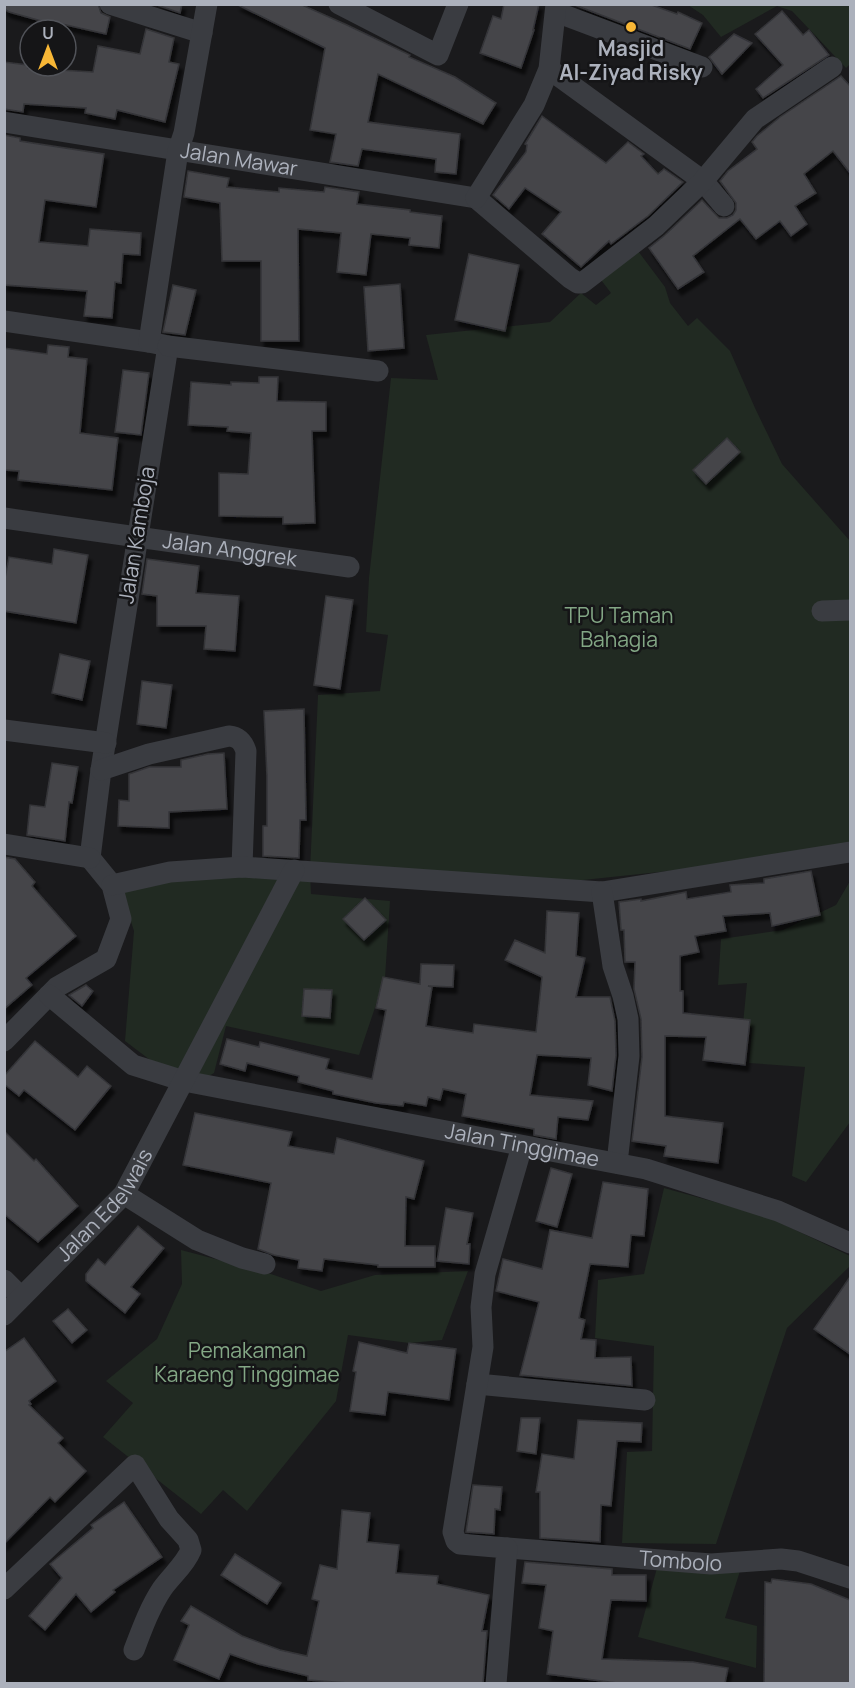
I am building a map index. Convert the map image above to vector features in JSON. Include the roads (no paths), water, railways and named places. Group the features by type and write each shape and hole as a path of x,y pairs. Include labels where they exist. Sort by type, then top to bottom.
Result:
{"street":[{"path":"110,4 202,33"},
{"name":"Jalan Kamboja","path":"90,858 137,535 178,151 184,133 207,4"},
{"path":"339,4 438,55 458,4"},
{"path":"702,67 556,8 549,69 534,105 476,198 570,278 582,283 656,226 703,181 755,119 832,67"},
{"path":"549,69 703,181 724,206"},
{"name":"Jalan Mawar","path":"4,122 476,198"},
{"path":"4,321 158,344 378,371"},
{"name":"Jalan Anggrek","path":"4,518 137,535 350,567"},
{"path":"822,611 850,610"},
{"path":"4,730 106,743"},
{"path":"101,770 149,754 229,736 236,737 246,751 242,867"},
{"path":"4,1041 57,987 105,959 121,919 112,885 90,858 7,847"},
{"path":"112,885 170,872 242,867 602,892 850,852"},
{"name":"Jalan Edelwais","path":"4,1315 124,1194 294,870"},
{"path":"602,892 613,966 628,1019 629,1056 617,1163"},
{"name":"Jalan Tinggimae","path":"50,995 133,1065 184,1081 646,1169 778,1211 850,1243"},
{"path":"522,1146 485,1274 481,1307 483,1347 477,1384 645,1400"},
{"path":"124,1194 197,1240 242,1258 265,1264"},
{"path":"4,1280 21,1297"},
{"name":"Tombolo","path":"477,1384 453,1532 453,1538 460,1544 711,1564 781,1559 798,1561 850,1578"},
{"path":"4,1589 135,1465 169,1519 188,1540 191,1550 162,1590 134,1650"},
{"path":"496,1683 507,1548"}],"place":[{"name":"Masjid Al-Ziyad Risky","path":"631,27"}],"park label":[{"name":"TPU Taman Bahagia","path":"619,628"},
{"name":"Pemakaman Karaeng Tinggimae","path":"247,1363"}]}
